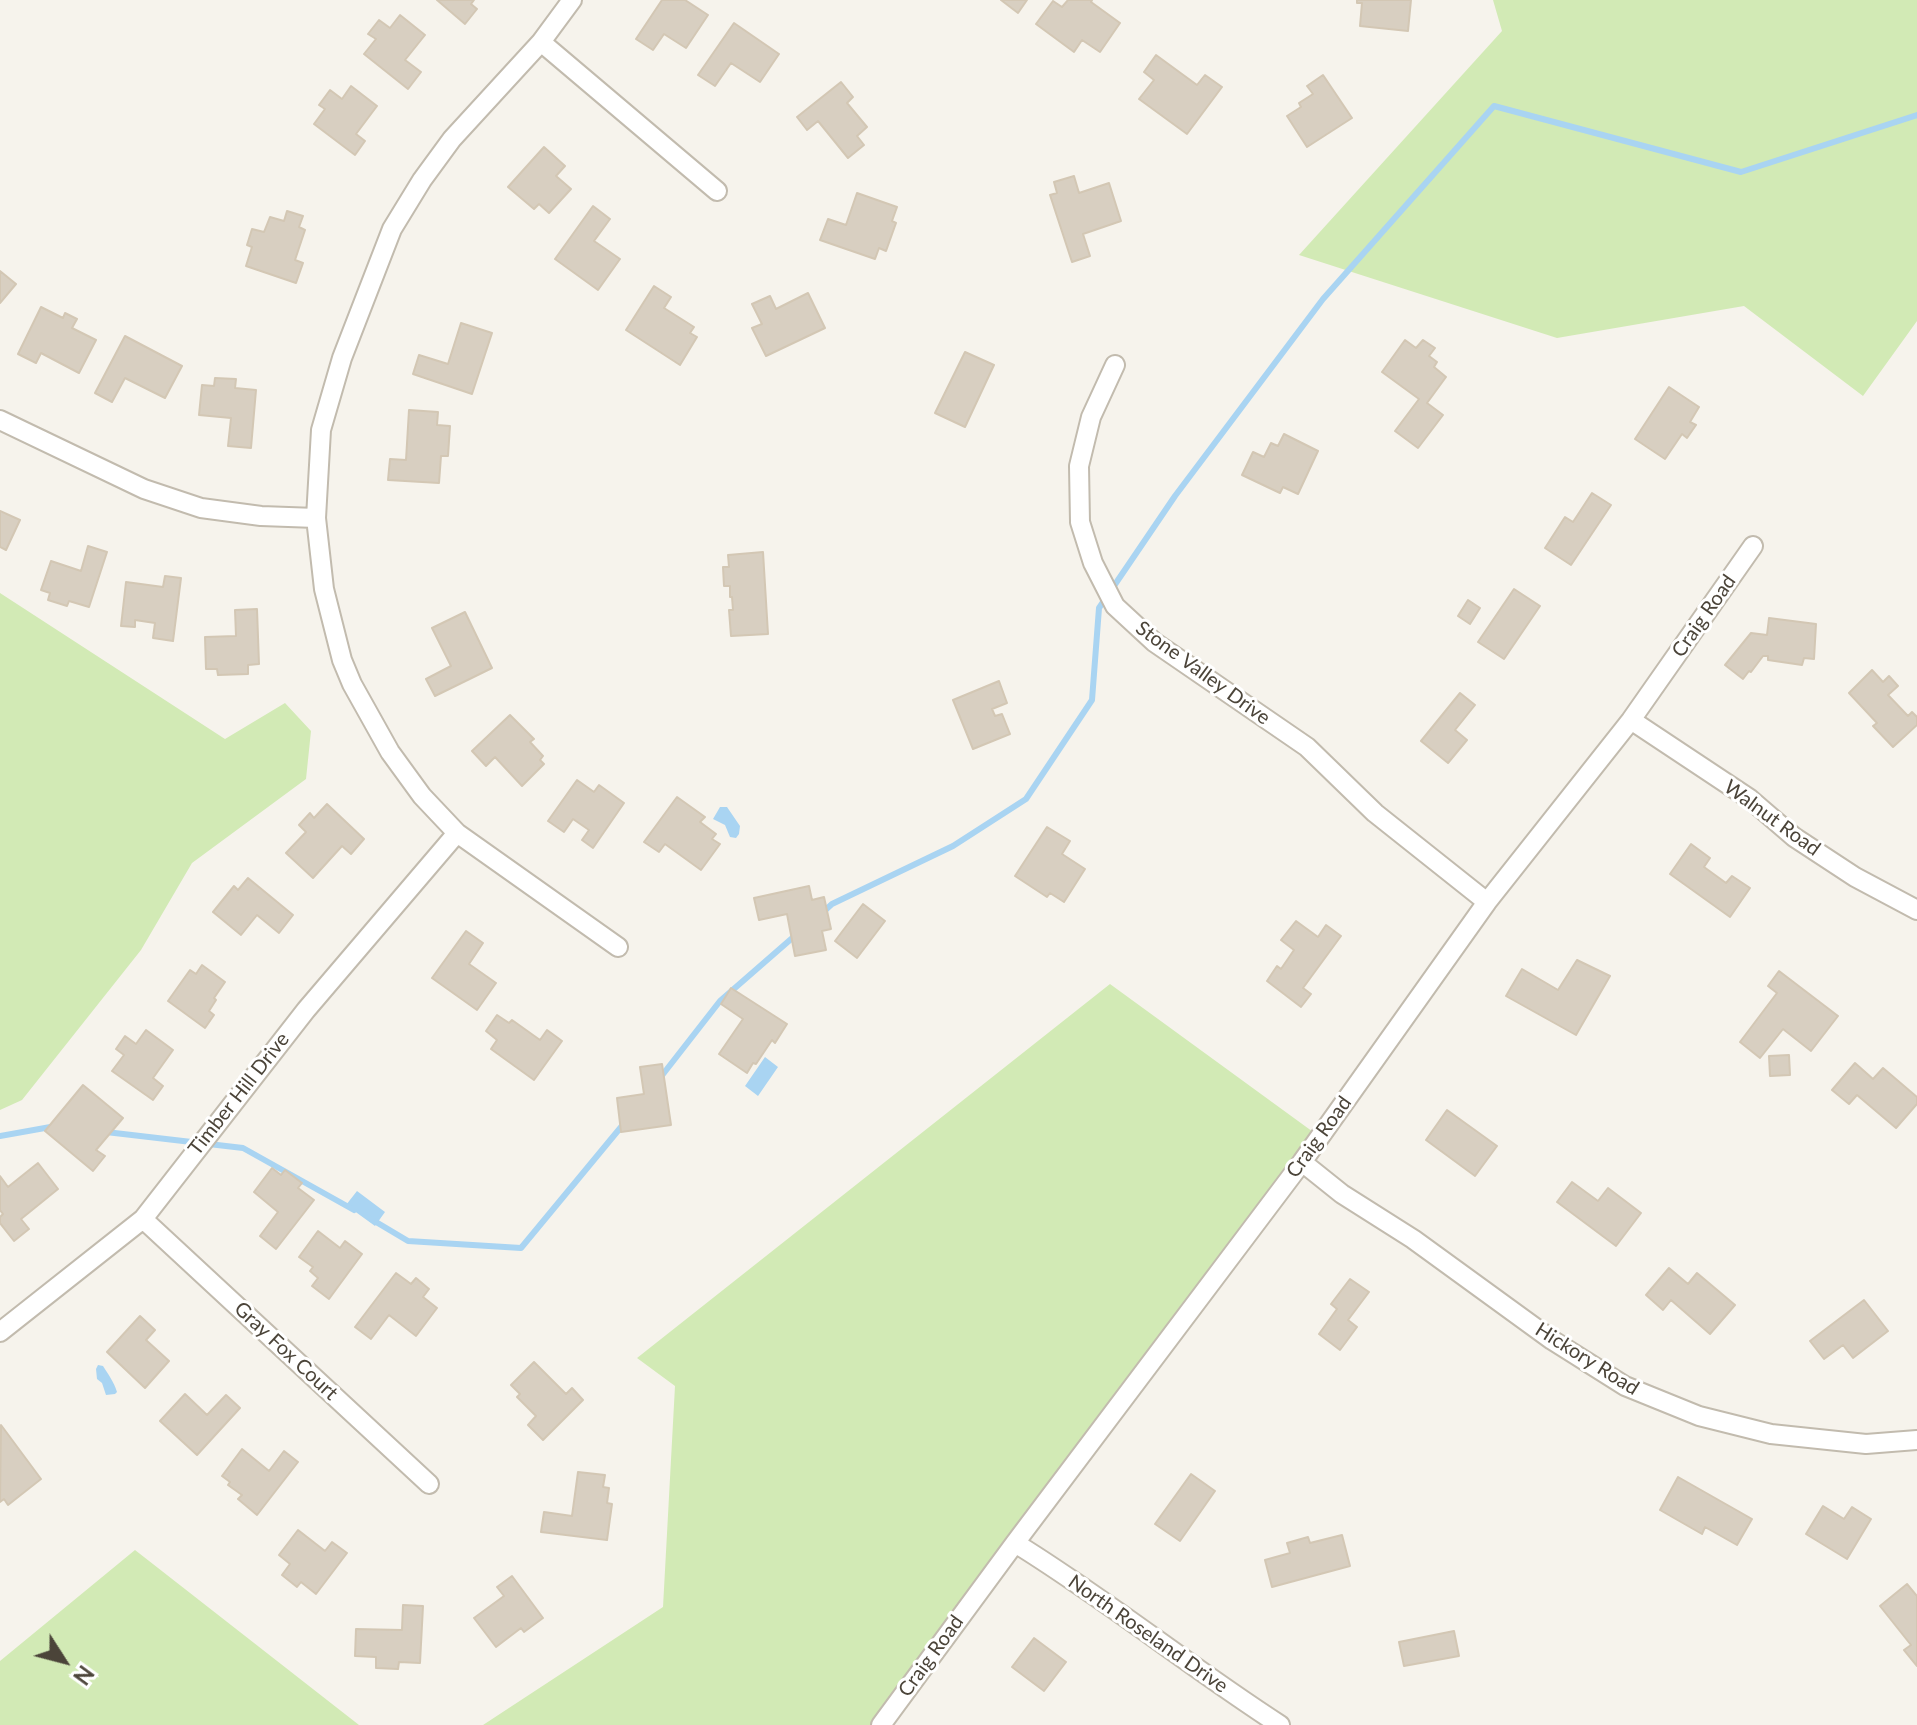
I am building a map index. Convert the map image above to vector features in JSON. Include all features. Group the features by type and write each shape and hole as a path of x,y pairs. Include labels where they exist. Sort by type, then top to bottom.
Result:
{"street":[{"path":"572,0 541,42 452,139 392,229 342,358 321,430 316,518 324,589 342,660 390,752 422,796 457,833 618,947"},
{"path":"541,42 717,191"},
{"name":"Stone Valley Drive","path":"1115,365 1091,417 1079,466 1080,522 1093,563 1115,606 1154,642 1307,747 1375,813 1487,902"},
{"path":"0,420 144,489 201,508 261,516 316,518"},
{"name":"Craig Road","path":"881,1725 1302,1162 1487,902 1631,720 1753,546"},
{"name":"Walnut Road","path":"1631,720 1750,799 1794,837 1855,877 1917,910"},
{"name":"Timber Hill Drive","path":"0,1332 143,1219 306,1010 457,833"},
{"name":"Hickory Road","path":"1302,1162 1342,1194 1413,1239 1552,1340 1625,1386 1699,1416 1771,1434 1866,1444 1917,1440"},
{"name":"Gray Fox Court","path":"143,1219 429,1484"},
{"name":"North Roseland Drive","path":"1015,1543 1280,1725"}],"green space":[{"path":"1493,0 1917,0 1917,321 1863,396 1744,306 1557,338 1299,255 1502,31"},
{"path":"0,593 225,739 285,703 311,731 306,779 192,863 141,950 22,1100 0,1110"},
{"path":"1110,984 1320,1137 882,1725 483,1725 663,1607 675,1386 637,1358"},
{"path":"135,1550 359,1725 0,1725 0,1661"}],"water":[{"path":"720,807 727,807 740,826 736,838 730,837 725,825 713,819"},
{"path":"765,1057 778,1067 758,1096 745,1086"},
{"path":"357,1191 385,1212 375,1226 346,1205"},
{"path":"98,1365 103,1366 111,1378 117,1392 115,1394 106,1395 97,1379"}],"building":[{"path":"437,0 474,0 471,4 477,9 465,24"},
{"path":"662,0 685,0 708,15 686,48 664,34 653,50 636,39"},
{"path":"1001,0 1027,0 1018,13"},
{"path":"1068,0 1092,0 1120,23 1100,52 1082,40 1074,52 1036,24 1053,1 1062,7"},
{"path":"1357,0 1411,0 1408,31 1360,26 1362,3 1357,3"},
{"path":"400,15 425,35 405,60 421,72 408,89 364,54 376,39 368,34 379,20 390,28"},
{"path":"734,23 779,54 760,82 731,63 715,86 698,75"},
{"path":"1156,55 1197,85 1205,75 1222,87 1187,134 1139,99 1154,80 1144,72"},
{"path":"1323,75 1352,118 1307,147 1287,116 1313,94 1307,86"},
{"path":"841,82 853,97 847,103 867,127 857,136 864,145 848,158 818,121 807,130 797,117"},
{"path":"351,86 377,106 356,134 365,141 355,155 314,124 325,109 319,105 330,90 342,99"},
{"path":"544,147 565,166 556,176 571,189 549,213 539,204 534,209 508,187"},
{"path":"1074,176 1079,193 1109,183 1121,221 1083,234 1090,256 1072,262 1050,195 1057,193 1054,182"},
{"path":"857,193 897,207 892,221 896,223 886,251 879,248 875,259 820,240 828,219 846,225"},
{"path":"593,206 610,219 594,241 620,259 598,290 555,259"},
{"path":"287,211 303,216 299,227 305,230 295,260 303,263 296,283 246,266 252,247 247,245 252,229 264,232 270,217 284,221"},
{"path":"0,271 16,284 0,303"},
{"path":"654,286 671,297 664,308 694,327 690,333 697,337 680,365 626,330"},
{"path":"808,293 825,328 766,356 752,328 762,324 752,304 770,296 776,309"},
{"path":"41,307 63,318 65,313 77,319 72,328 96,340 79,373 41,353 36,363 18,354"},
{"path":"461,323 492,333 472,394 413,374 419,355 448,364"},
{"path":"125,336 182,366 165,398 125,378 112,402 95,393"},
{"path":"1405,340 1416,348 1423,340 1435,348 1429,356 1437,362 1434,367 1446,377 1427,403 1443,415 1418,448 1395,431 1419,399 1382,372"},
{"path":"965,352 994,365 965,427 935,413"},
{"path":"215,378 236,379 235,388 256,390 251,448 228,446 231,418 199,415 202,385 214,386"},
{"path":"1669,387 1699,407 1690,422 1696,425 1687,438 1682,434 1665,459 1635,439"},
{"path":"409,410 438,412 437,425 450,426 448,456 441,456 439,483 388,480 390,459 406,460"},
{"path":"1284,434 1318,451 1298,494 1283,487 1280,493 1242,475 1253,452 1264,457 1271,443 1278,446"},
{"path":"1592,493 1611,505 1571,565 1545,548 1565,517 1573,522"},
{"path":"0,511 20,520 6,550 0,547"},
{"path":"88,546 107,552 89,607 69,601 67,606 48,600 50,593 41,590 51,561 81,571"},
{"path":"763,552 768,634 731,636 729,610 733,610 732,597 730,586 724,586 723,567 729,567 728,555"},
{"path":"165,576 181,578 173,641 153,638 155,623 135,620 135,627 121,626 126,582 163,587"},
{"path":"1514,589 1540,606 1504,659 1478,642"},
{"path":"1468,600 1480,608 1470,624 1458,616"},
{"path":"257,609 259,664 248,665 248,674 218,675 217,669 206,669 205,637 236,636 235,610"},
{"path":"465,612 492,668 435,696 426,679 451,666 432,628"},
{"path":"1769,618 1816,624 1814,659 1804,658 1802,665 1768,660 1768,656 1763,656 1743,679 1725,665 1751,633 1767,635"},
{"path":"1872,670 1883,682 1889,676 1898,686 1888,695 1908,716 1912,712 1917,717 1917,725 1893,747 1873,726 1877,723 1849,693"},
{"path":"999,681 1007,703 992,709 995,716 1002,714 1010,734 973,749 953,700"},
{"path":"1460,693 1475,705 1455,730 1467,740 1448,763 1421,741"},
{"path":"510,715 534,739 530,742 543,756 540,760 544,764 522,786 495,757 486,766 472,751"},
{"path":"577,780 594,792 599,785 624,803 593,848 582,840 589,830 573,819 564,832 548,821"},
{"path":"677,797 705,817 700,822 716,834 712,839 720,844 701,870 665,844 659,852 644,842"},
{"path":"327,804 364,839 351,854 342,846 313,878 286,853 306,832 299,825 310,813 314,818"},
{"path":"1047,827 1070,841 1062,854 1085,869 1064,902 1050,893 1047,897 1015,876"},
{"path":"1691,844 1710,858 1704,867 1726,883 1732,876 1750,888 1730,917 1670,874"},
{"path":"248,878 293,915 279,933 257,915 241,935 213,912 234,886 238,890"},
{"path":"809,886 812,900 824,897 831,929 822,931 826,950 795,956 787,914 759,920 754,898"},
{"path":"863,904 885,921 857,958 835,941"},
{"path":"1296,921 1318,937 1326,925 1341,936 1303,988 1311,994 1301,1007 1267,981 1277,966 1281,969 1294,950 1281,940"},
{"path":"466,931 483,943 469,964 496,983 477,1010 432,978"},
{"path":"1577,960 1610,976 1576,1035 1506,996 1522,969 1558,990"},
{"path":"202,965 225,982 214,998 216,1000 209,1011 214,1015 205,1028 168,1001 190,970 196,974"},
{"path":"1779,971 1838,1016 1811,1051 1783,1029 1760,1058 1740,1042 1777,993 1768,986"},
{"path":"731,988 787,1024 775,1043 772,1040 747,1073 719,1054 743,1019 721,1004"},
{"path":"497,1015 509,1023 512,1020 540,1040 547,1030 562,1041 534,1080 491,1049 497,1040 486,1031"},
{"path":"146,1030 173,1050 153,1078 163,1086 153,1100 112,1071 124,1055 116,1049 125,1036 136,1044"},
{"path":"1789,1055 1790,1075 1770,1076 1769,1056"},
{"path":"1855,1063 1873,1079 1883,1068 1917,1097 1917,1104 1896,1128 1857,1095 1849,1104 1832,1090"},
{"path":"662,1064 671,1125 621,1132 617,1098 644,1094 640,1067"},
{"path":"83,1085 123,1118 96,1150 105,1156 93,1171 45,1131"},
{"path":"1447,1110 1497,1146 1475,1176 1426,1140"},
{"path":"38,1163 58,1189 21,1219 29,1229 14,1241 0,1223 3,1214 0,1210 0,1176 8,1187"},
{"path":"272,1168 281,1175 285,1170 302,1183 298,1188 314,1200 276,1249 260,1236 278,1212 254,1192"},
{"path":"1572,1182 1598,1201 1608,1188 1641,1213 1616,1246 1557,1202"},
{"path":"318,1231 340,1248 345,1241 362,1254 329,1299 312,1286 318,1278 310,1271 313,1267 299,1257"},
{"path":"1669,1268 1688,1284 1697,1273 1735,1305 1710,1334 1671,1300 1663,1310 1646,1295"},
{"path":"396,1273 411,1284 416,1278 429,1289 423,1297 437,1308 416,1336 389,1315 371,1339 355,1327"},
{"path":"1350,1279 1369,1292 1348,1320 1357,1327 1340,1350 1319,1334 1337,1309 1331,1304"},
{"path":"1864,1300 1888,1331 1853,1358 1843,1345 1824,1359 1810,1341"},
{"path":"140,1316 155,1330 146,1340 169,1361 145,1388 107,1352"},
{"path":"534,1362 566,1394 572,1388 583,1400 543,1440 528,1425 536,1416 517,1397 520,1394 511,1385"},
{"path":"185,1394 207,1415 226,1395 240,1408 197,1455 160,1421"},
{"path":"1,1425 41,1479 8,1505 4,1499 0,1502"},
{"path":"242,1449 269,1471 284,1451 298,1462 257,1515 238,1499 242,1495 222,1476"},
{"path":"578,1472 605,1475 603,1487 609,1488 607,1503 612,1504 607,1540 541,1532 544,1512 572,1516"},
{"path":"1191,1474 1215,1491 1180,1541 1155,1524"},
{"path":"1678,1477 1752,1519 1737,1545 1705,1527 1702,1534 1660,1510"},
{"path":"1823,1506 1844,1519 1852,1507 1871,1519 1847,1559 1806,1534"},
{"path":"298,1530 325,1551 332,1542 347,1553 316,1594 301,1582 297,1587 282,1575 290,1564 279,1555"},
{"path":"1342,1535 1350,1566 1272,1587 1265,1560 1290,1553 1287,1543 1308,1537 1310,1543"},
{"path":"512,1576 543,1618 524,1632 521,1628 496,1647 474,1618 504,1596 497,1587"},
{"path":"1907,1584 1917,1596 1917,1666 1904,1650 1911,1645 1880,1606"},
{"path":"403,1605 423,1606 420,1663 399,1662 398,1669 376,1668 376,1657 355,1656 356,1629 402,1630"},
{"path":"1454,1631 1459,1656 1404,1666 1399,1642"},
{"path":"1034,1638 1066,1662 1044,1691 1012,1667"}],"waterway":[{"path":"822,913 832,904 953,846 1026,799 1092,700 1099,608 1175,496 1323,299 1494,106 1741,172 1917,115"},
{"path":"660,1078 720,1001 798,933"},
{"path":"371,1219 408,1241 521,1248 626,1121"},
{"path":"0,1136 56,1126"},
{"path":"106,1132 243,1148 354,1210"}]}
